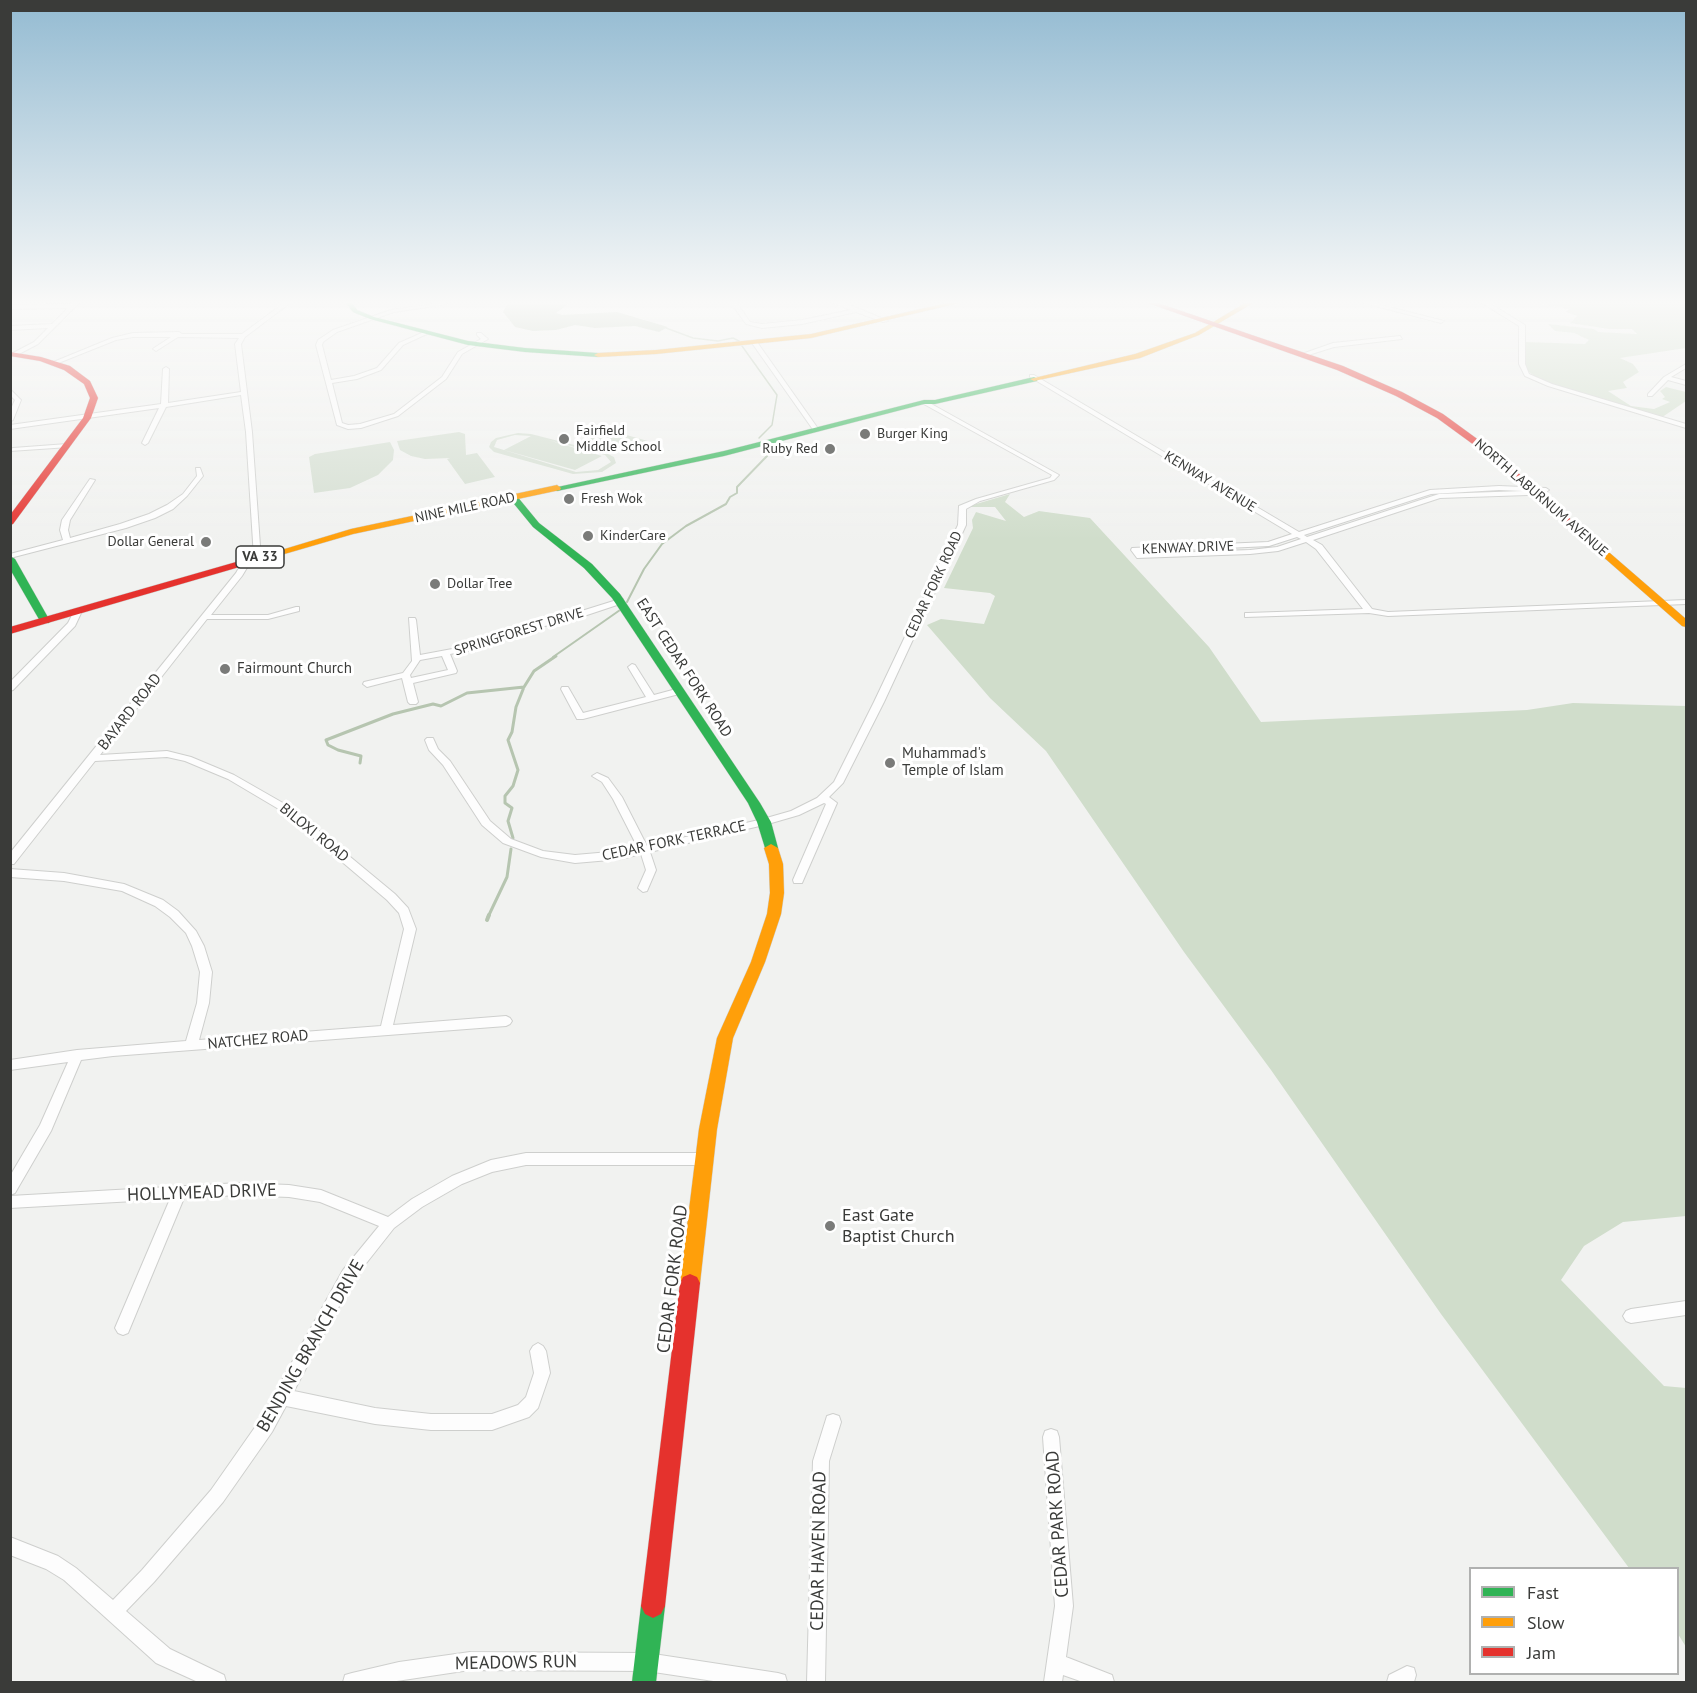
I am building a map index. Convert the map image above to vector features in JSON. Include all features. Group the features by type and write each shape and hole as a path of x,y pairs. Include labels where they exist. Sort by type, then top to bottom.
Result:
{"street":[{"path":"10,522 87,418 93,406 91,388 85,382"},
{"path":"145,443 164,405 165,382"},
{"path":"242,382 253,559"},
{"path":"328,382 339,424 354,427 375,424 396,415 439,382"},
{"path":"782,382 816,430"},
{"name":"NINE MILE ROAD","path":"10,631 253,559 373,527 724,453 924,402 935,402 1014,382"},
{"name":"KENWAY AVENUE","path":"1042,382 1323,551 1369,611"},
{"name":"NORTH LABURNUM AVENUE","path":"1386,382 1442,409 1490,442 1539,490 1675,601 1686,624"},
{"path":"1543,382 1686,426"},
{"path":"1650,395 1662,382"},
{"path":"10,391 18,400 10,420"},
{"path":"10,427 87,418 244,393"},
{"name":"CEDAR FORK ROAD","path":"823,798 838,783 879,702 962,525 962,508 969,503 1052,479 1056,475 924,402"},
{"path":"13,450 67,446"},
{"path":"45,621 17,575 10,558 134,523 170,507 191,489 200,476 198,469"},
{"path":"67,541 64,530 66,520 92,480"},
{"name":"KENWAY DRIVE","path":"1499,488 1539,490 1528,493 1439,496 1286,548 1250,552 1140,556 1135,550 1252,546 1299,536 1430,492 1499,488"},
{"name":"EAST CEDAR FORK ROAD","path":"513,497 536,525 588,566 620,601 764,822 776,864 776,888"},
{"name":"BAYARD ROAD","path":"10,861 253,559"},
{"name":"SPRINGFOREST DRIVE","path":"416,658 481,646 521,629 575,616 620,601"},
{"path":"1248,615 1369,611 1388,614 1675,601"},
{"path":"205,617 268,617 296,609"},
{"path":"10,688 72,624 78,611"},
{"path":"412,620 416,663 406,678 413,702"},
{"path":"367,684 453,671 446,654"},
{"path":"632,667 651,699"},
{"path":"565,689 580,717 680,691"},
{"name":"CEDAR FORK TERRACE","path":"430,740 434,750 447,763 486,823 507,841 541,854 575,859 621,855 764,822 795,813 823,798"},
{"name":"BILOXI ROAD","path":"93,758 167,754 188,759 231,777 286,809 391,897 404,911 410,929 386,1030"},
{"path":"597,776 605,780 618,799 644,850 651,870 643,888"},
{"path":"798,880 832,803 823,798"},
{"path":"10,873 64,876 124,888 159,903 174,914 190,931 198,946 206,972 203,1004 191,1045"},
{"name":"CEDAR FORK ROAD","path":"644,1683 704,1158 725,1038 758,962 774,914 776,888"},
{"name":"NATCHEZ ROAD","path":"10,1065 77,1055 506,1021"},
{"path":"10,1189 46,1127 77,1055"},
{"name":"BENDING BRANCH DRIVE","path":"113,1612 148,1576 217,1496 284,1396 348,1275 389,1224 417,1203 457,1180 491,1166 526,1160 704,1158"},
{"name":"HOLLYMEAD DRIVE","path":"10,1202 238,1189 289,1191 321,1196 389,1224"},
{"path":"123,1328 180,1192"},
{"path":"1631,1316 1686,1308"},
{"path":"284,1396 375,1416 431,1422 492,1422 523,1411 532,1402 542,1373 538,1351"},
{"name":"CEDAR HAVEN ROAD","path":"816,1683 820,1461 833,1422"},
{"name":"CEDAR PARK ROAD","path":"1051,1437 1064,1606 1053,1683"},
{"path":"10,1546 52,1562 70,1574 163,1656 217,1683"},
{"name":"MEADOWS RUN","path":"352,1683 399,1671 470,1661 647,1662 778,1683"},
{"path":"1055,1662 1105,1683"}],"shaded area":[{"path":"1546,382 1623,382 1627,388 1608,391 1631,406 1654,409 1670,402 1662,399 1665,397 1660,391 1666,387 1686,392 1686,401 1661,418"},
{"path":"600,428 648,441 631,451 582,437"},
{"path":"459,432 465,434 466,455 477,453 495,477 465,484 447,459 450,458 425,459 411,456 400,450 397,441"},
{"path":"518,433 531,434 606,453 614,457 616,463 602,472 573,474 494,452 489,447 496,438","holes":["515,435 531,436 504,450 575,470 602,456 548,440 605,455 611,462 598,470 576,472 494,447 497,440"]},
{"path":"390,442 394,450 393,460 378,475 350,488 314,493 309,457 315,454"},
{"path":"1010,494 1005,502 1024,517 1039,511 1090,518 1209,647 1261,722 1527,710 1573,703 1686,706 1686,1216 1623,1222 1584,1246 1561,1280 1664,1386 1686,1388 1686,1647 1679,1636 1679,1567 1628,1567 1441,1314 1271,1070 1184,952 1046,751 990,698 927,625 941,619 984,624 995,596 990,593 944,588 973,528 972,520 976,512 1006,521 995,507 966,507"}],"waterway":[{"path":"759,438 772,425 777,395 768,382"},
{"path":"766,449 767,456"},
{"path":"627,602 644,569 662,544 686,526 726,504 730,497 737,493 737,487 767,456"},
{"path":"553,657 620,610"},
{"path":"524,687 534,671 556,656"},
{"path":"360,763 361,756 338,750 328,745 326,740 393,714 433,704 441,706 467,693 524,687"},
{"path":"513,838 508,821 512,808 505,803 505,796 513,786 518,770 508,740 512,732 516,707 524,687"},
{"path":"488,917 507,877 511,849"},
{"path":"487,920 489,915"}],"traffic: fast":[{"path":"557,488 724,453 924,402 935,402 1021,382"},
{"path":"513,497 536,525 588,566 616,596 754,803 764,822 771,848"},
{"path":"10,559 45,621"},
{"path":"644,1682 653,1606"}],"traffic: slow":[{"path":"250,561 351,532 557,488"},
{"path":"1571,524 1686,624"},
{"path":"690,1283 708,1129 725,1038 758,962 774,914 777,893 776,864 771,848"}],"traffic: jam":[{"path":"10,522 87,418 94,398 86,382"},
{"path":"1372,382 1440,416 1488,451 1571,524"},
{"path":"10,631 250,561"},
{"path":"653,1606 690,1283"}],"place":[{"name":"Burger King","path":"865,434"},
{"name":"Fairfield Middle School","path":"564,439"},
{"name":"Ruby Red","path":"830,449"},
{"name":"Fresh Wok","path":"569,499"},
{"name":"KinderCare","path":"588,536"},
{"name":"Dollar General","path":"206,542"},
{"name":"Dollar Tree","path":"435,584"},
{"name":"Fairmount Church","path":"225,669"},
{"name":"Muhammad's Temple of Islam","path":"890,763"},
{"name":"East Gate Baptist Church","path":"830,1226"}]}
